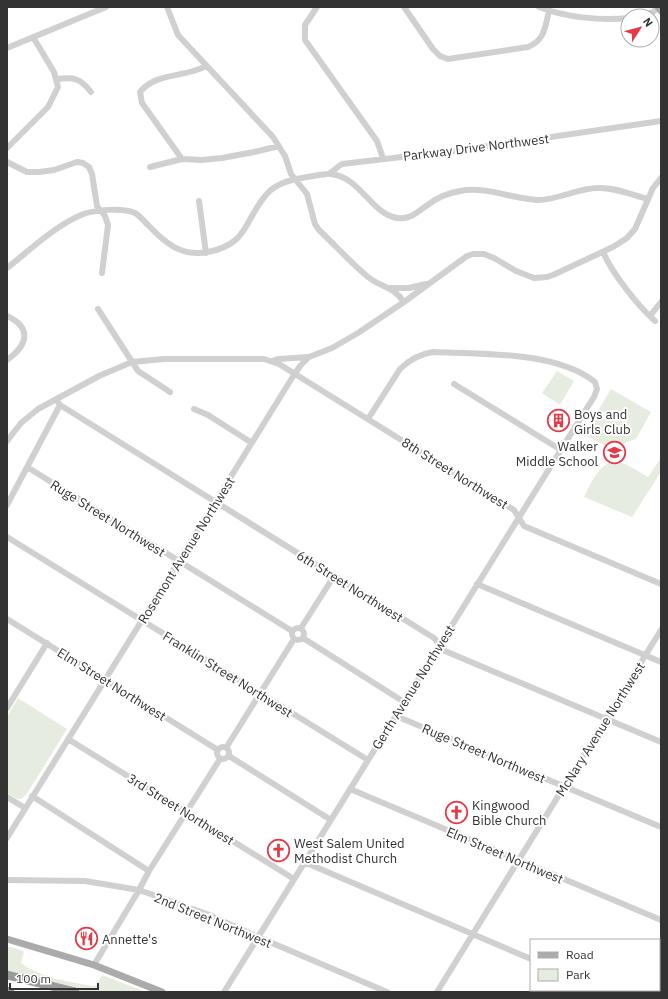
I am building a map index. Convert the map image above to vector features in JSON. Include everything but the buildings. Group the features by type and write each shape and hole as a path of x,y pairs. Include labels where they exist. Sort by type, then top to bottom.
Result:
{"highway":[{"path":"7,976 75,992"}],"main road":[{"path":"7,939 94,965 162,992"}],"street":[{"path":"7,48 106,7"},
{"path":"166,7 178,35 273,137 285,156 291,174 307,194 315,224 319,230 369,278 398,294 404,302"},
{"path":"317,7 305,25 305,40 377,141 383,158"},
{"path":"404,7 433,49 440,56 448,58 528,47 536,44 542,36 549,11"},
{"path":"539,7 563,15 591,18 620,18"},
{"path":"7,148 48,108 58,87 57,79 33,36"},
{"path":"182,160 142,103 140,92 144,87 153,82 173,75 199,70 206,66"},
{"path":"57,79 70,78 79,80 91,92"},
{"name":"Parkway Drive Northwest","path":"206,253 229,245 238,238 265,195 274,187 295,180 330,174 342,164 459,150 661,121"},
{"path":"150,167 182,160 222,158 279,146"},
{"path":"7,162 27,172 54,170 77,162 86,164 92,174 97,206 105,216 108,225 102,273"},
{"path":"330,174 340,176 351,181 382,211 390,216 398,218 412,216 428,204 449,194 473,190 497,192 521,198 539,200 562,197 587,189 598,188 610,189 648,199"},
{"name":"Rosemont Avenue Northwest","path":"7,838 294,374 303,362 309,357 342,343 404,302 461,259 473,254 484,254 527,276 540,278 560,272 621,243 631,234 640,220 653,188 661,178"},
{"path":"7,268 63,225 81,215 101,211 124,210 135,213 172,247 185,252 206,253 199,201"},
{"path":"603,252 607,262 642,310 653,319 661,302"},
{"path":"387,288 409,288 431,282"},
{"path":"98,309 138,371 170,392"},
{"path":"7,316 18,323 22,329 25,340 22,347 7,360"},
{"name":"Gerth Avenue Northwest","path":"224,992 594,397 597,389 595,382 577,370 529,358 433,352 423,354 406,362 368,419"},
{"path":"7,441 29,416 56,399 99,376 132,362 164,359 264,359 272,361 279,359 309,357"},
{"name":"8th Street Northwest","path":"272,361 514,510 524,526 661,584"},
{"path":"454,384 561,450"},
{"name":"6th Street Northwest","path":"56,399 60,405 434,638 445,650 661,742"},
{"path":"7,505 60,405"},
{"path":"194,409 208,414 252,443"},
{"name":"Ruge Street Northwest","path":"27,467 292,631"},
{"name":"Franklin Street Northwest","path":"7,537 368,760"},
{"path":"294,639 291,634 292,631 297,628 301,628 334,576"},
{"path":"477,584 661,662"},
{"name":"Elm Street Northwest","path":"7,619 218,750"},
{"path":"301,628 304,634 303,638"},
{"name":"McNary Avenue Northwest","path":"437,992 661,630"},
{"path":"294,639 297,640 303,638"},
{"path":"303,638 404,702"},
{"path":"226,748 294,639"},
{"path":"8,704 46,643"},
{"name":"Ruge Street Northwest","path":"396,716 661,827"},
{"name":"3rd Street Northwest","path":"68,739 294,879"},
{"path":"220,759 218,756 218,750 223,747 226,748"},
{"path":"226,748 230,753 229,756 331,820"},
{"path":"220,759 224,760 229,756"},
{"path":"94,965 139,890 149,870 220,759"},
{"name":"Elm Street Northwest","path":"350,789 661,920"},
{"path":"32,796 149,870"},
{"path":"7,797 25,808"},
{"path":"304,862 530,959"},
{"name":"2nd Street Northwest","path":"7,880 85,881 139,890 202,912 258,938 387,992"}],"green space":[{"path":"557,371 574,381 560,405 542,393"},
{"path":"611,389 651,412 636,439 610,448 584,435"},
{"path":"661,458 661,472 632,517 584,497 596,474 611,462 617,462 629,466 648,477"},
{"path":"18,698 67,729 26,795 21,799 17,799 7,793 7,717"},
{"path":"7,946 24,951 21,963 47,976 94,986 97,985 102,975 146,992 86,992 7,972"}],"place":[{"name":"Boys and Girls Club","path":"558,421"},
{"name":"Walker Middle School","path":"614,453"},
{"name":"Kingwood Bible Church","path":"456,812"},
{"name":"West Salem United Methodist Church","path":"278,850"},
{"name":"Annette's","path":"87,939"}]}
